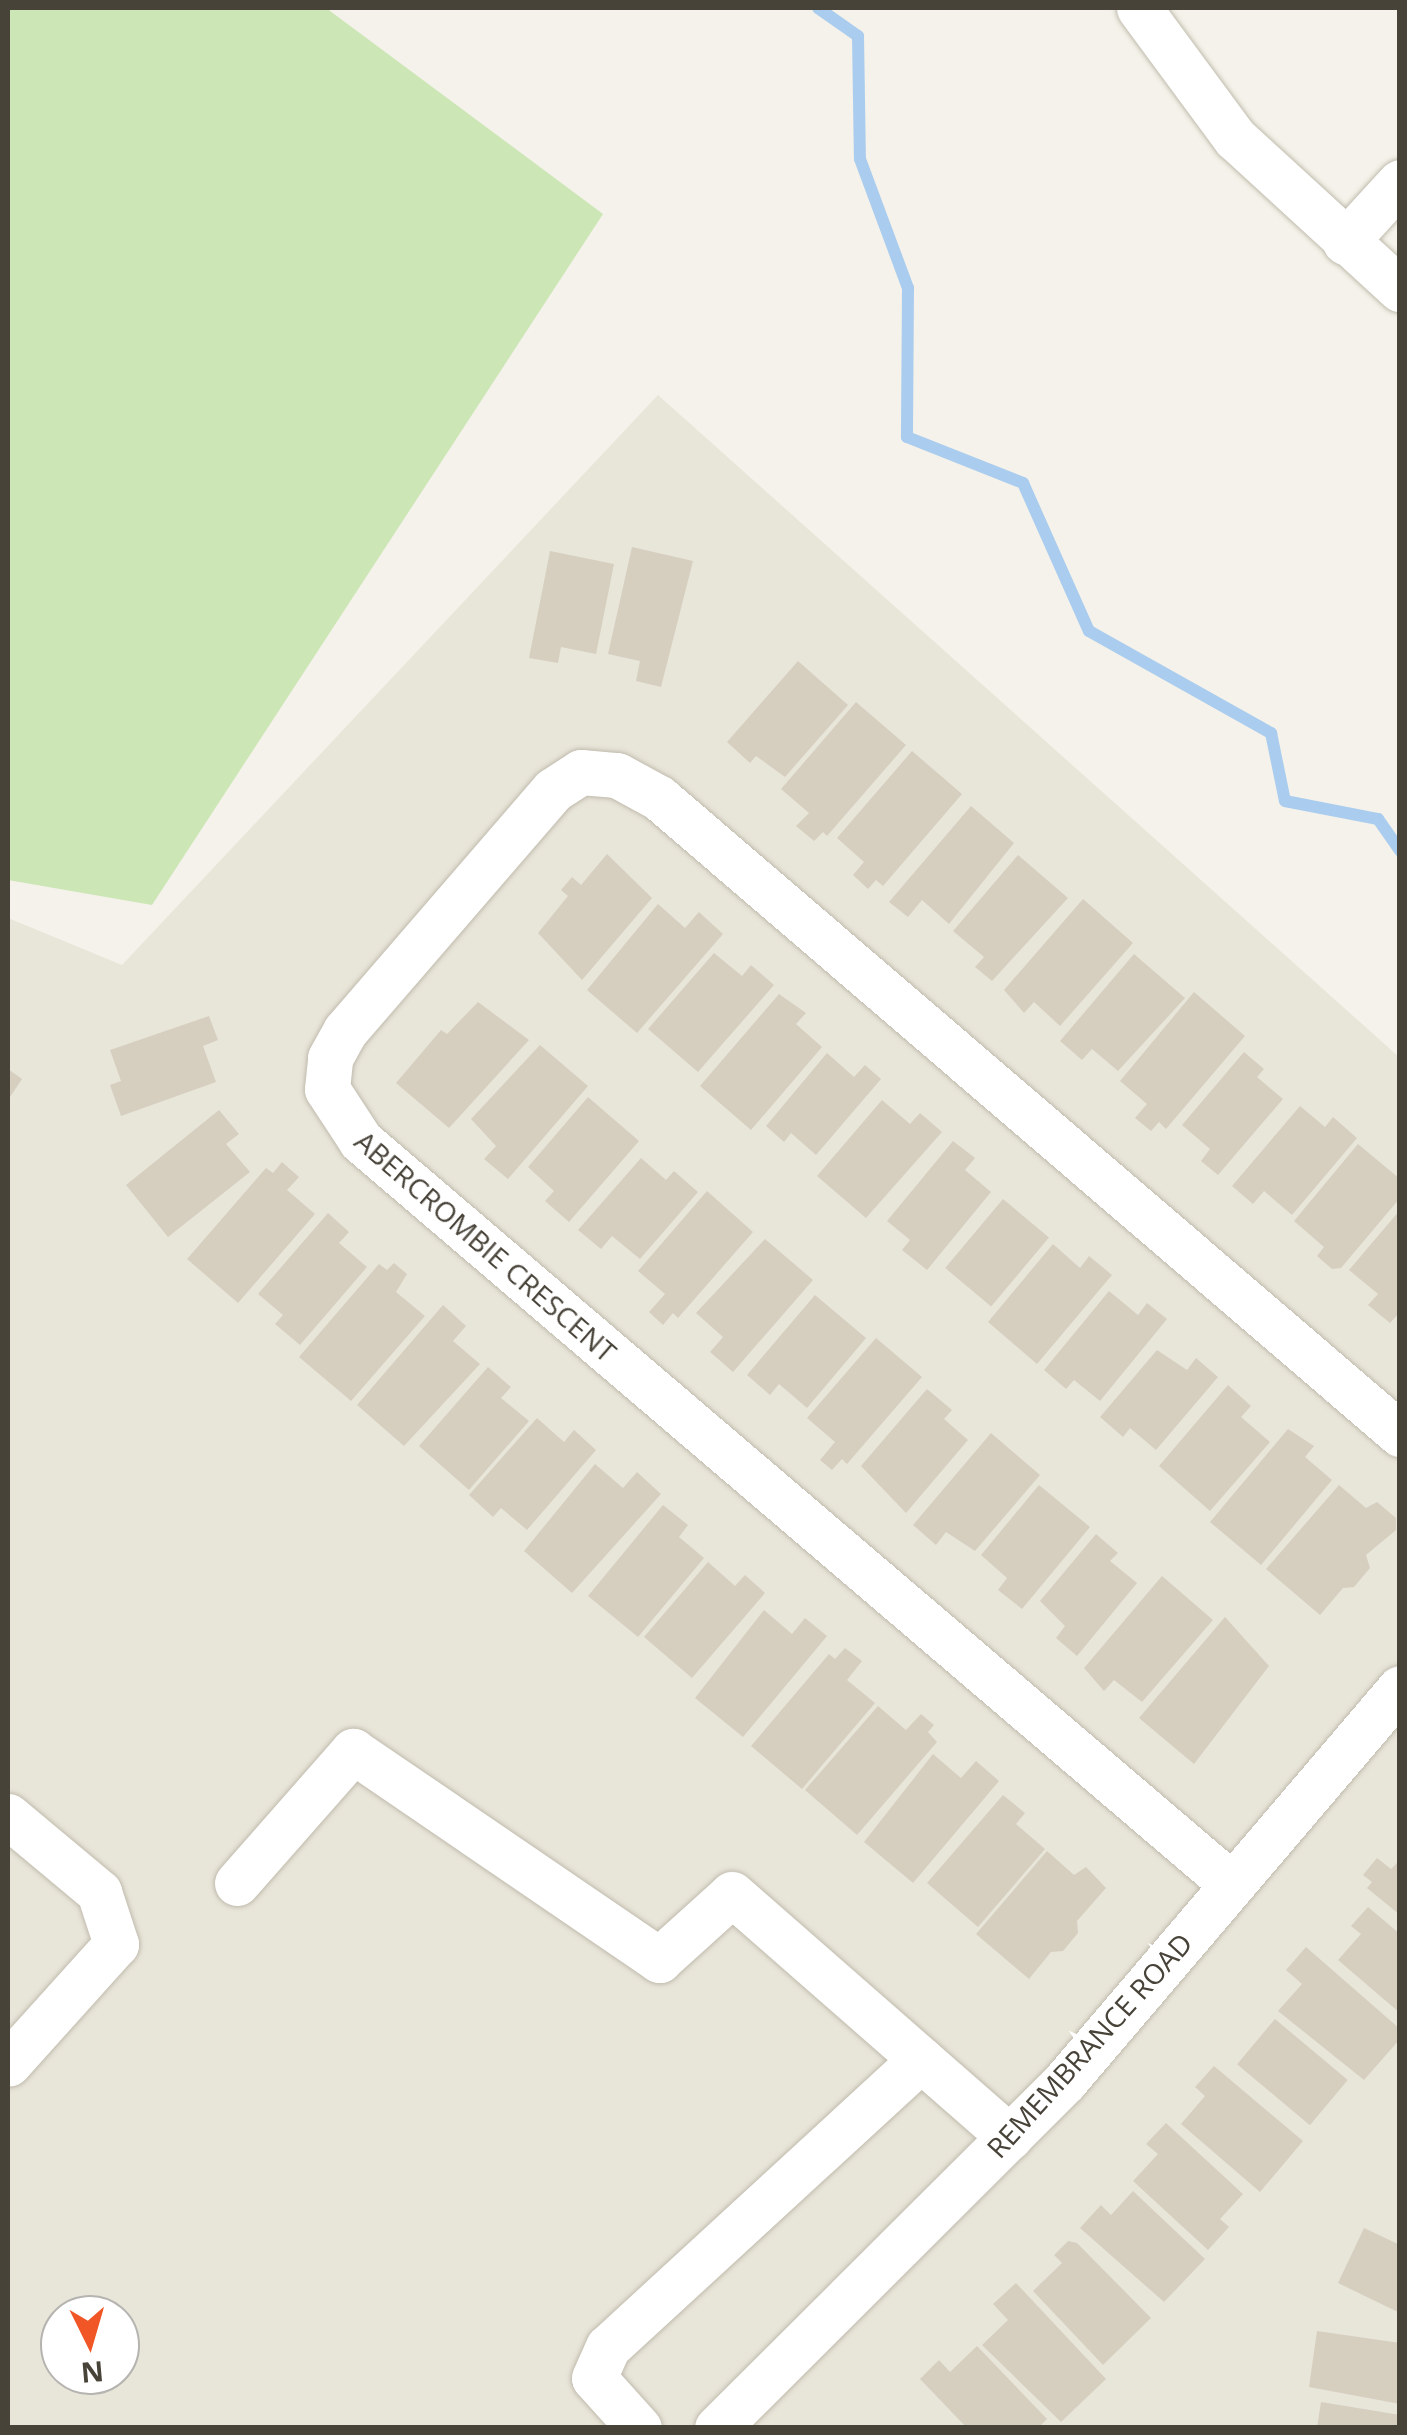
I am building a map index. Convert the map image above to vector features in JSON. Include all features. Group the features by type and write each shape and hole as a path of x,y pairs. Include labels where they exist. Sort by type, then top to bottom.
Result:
{"street":[{"path":"1139,8 1235,138 1400,288"},
{"path":"1346,242 1400,182"},
{"name":"ABERCROMBIE CRESCENT","path":"1230,1883 361,1141 328,1089 330,1058 344,1031 552,790 581,772 617,775 659,798 1400,1434"},
{"name":"REMEMBRANCE ROAD","path":"716,2428 1065,2082 1230,1883 1400,1688"},
{"path":"237,1883 352,1751 659,1960 732,1894 1010,2137"},
{"path":"8,1816 98,1892 116,1944 8,2064"},
{"path":"639,2428 594,2378 608,2347 921,2059"}],"shaded area":[{"path":"658,395 1399,1057 1399,2427 8,2427 8,918 122,965"}],"green space":[{"path":"8,8 326,8 603,214 152,905 8,880"}],"building":[{"path":"632,547 693,561 661,687 636,681 640,661 608,654"},
{"path":"550,551 614,564 596,654 561,647 558,663 529,658"},
{"path":"798,661 848,705 785,777 756,756 750,763 727,742"},
{"path":"856,702 906,745 827,836 823,832 814,841 796,826 809,813 781,789"},
{"path":"912,751 962,794 883,886 876,880 868,889 853,875 864,862 837,838"},
{"path":"971,806 1014,843 949,924 922,900 908,917 889,902"},
{"path":"607,854 652,898 582,980 538,933 568,896 561,890 572,877 581,885"},
{"path":"1018,855 1068,898 992,981 975,967 984,957 953,931"},
{"path":"1083,899 1133,943 1060,1026 1034,1002 1024,1013 1004,990"},
{"path":"658,904 685,928 699,912 723,934 637,1033 587,990"},
{"path":"714,953 742,976 751,965 774,985 698,1072 648,1029"},
{"path":"1134,954 1185,998 1118,1071 1092,1049 1082,1060 1060,1041"},
{"path":"1194,992 1245,1036 1166,1129 1159,1122 1151,1131 1135,1118 1147,1104 1120,1081"},
{"path":"779,994 806,1013 796,1024 822,1047 751,1130 700,1086"},
{"path":"478,1002 529,1040 449,1128 396,1083 441,1030 447,1034"},
{"path":"209,1016 218,1040 203,1046 216,1082 121,1116 110,1085 121,1081 110,1050"},
{"path":"540,1045 588,1086 508,1179 484,1159 496,1146 471,1119"},
{"path":"1244,1052 1264,1069 1257,1077 1283,1099 1218,1175 1201,1161 1210,1149 1182,1125"},
{"path":"827,1053 854,1077 865,1065 881,1079 816,1155 791,1133 784,1142 766,1126"},
{"path":"8,1069 22,1079 8,1100"},
{"path":"588,1097 639,1141 569,1222 545,1201 554,1191 528,1167"},
{"path":"882,1100 910,1124 920,1113 942,1132 866,1218 817,1176"},
{"path":"1300,1106 1325,1127 1333,1117 1357,1138 1292,1215 1264,1191 1253,1204 1232,1186"},
{"path":"219,1110 239,1134 226,1144 250,1172 168,1237 126,1185"},
{"path":"953,1141 975,1158 965,1170 991,1192 927,1270 902,1250 910,1240 887,1221"},
{"path":"1358,1144 1400,1179 1400,1198 1341,1268 1332,1269 1317,1256 1324,1247 1294,1221"},
{"path":"641,1158 666,1180 674,1171 698,1192 640,1259 612,1236 601,1249 578,1230"},
{"path":"282,1162 299,1177 287,1190 315,1214 238,1303 187,1259 266,1168 273,1173"},
{"path":"707,1191 753,1232 678,1318 673,1313 663,1325 649,1312 665,1294 638,1271"},
{"path":"1003,1199 1049,1238 991,1307 945,1268"},
{"path":"1400,1210 1400,1312 1390,1323 1368,1305 1378,1294 1349,1270"},
{"path":"328,1213 349,1232 339,1243 367,1267 300,1345 275,1324 283,1315 258,1294"},
{"path":"765,1239 813,1280 733,1372 710,1352 723,1337 696,1313"},
{"path":"1053,1244 1080,1268 1089,1256 1112,1275 1037,1364 988,1322"},
{"path":"394,1263 407,1274 396,1292 425,1316 351,1401 299,1357 379,1264 387,1270"},
{"path":"1109,1291 1138,1315 1147,1303 1167,1319 1100,1401 1074,1380 1066,1389 1044,1370"},
{"path":"815,1295 866,1338 807,1408 779,1384 770,1395 747,1375"},
{"path":"443,1305 466,1326 453,1341 480,1364 404,1446 357,1405"},
{"path":"876,1338 922,1377 847,1464 842,1459 832,1470 820,1460 835,1442 807,1418"},
{"path":"1157,1350 1187,1370 1196,1358 1218,1377 1156,1450 1130,1428 1123,1437 1100,1417"},
{"path":"488,1367 511,1387 501,1398 529,1421 469,1490 419,1446"},
{"path":"1228,1385 1251,1406 1241,1417 1270,1442 1210,1511 1159,1466"},
{"path":"927,1389 952,1410 944,1419 968,1440 906,1513 861,1466"},
{"path":"537,1418 564,1442 574,1430 596,1450 527,1530 501,1508 493,1517 469,1495"},
{"path":"1288,1429 1314,1446 1305,1457 1332,1480 1261,1565 1210,1522"},
{"path":"991,1433 1040,1475 975,1551 946,1532 936,1545 913,1525"},
{"path":"595,1464 623,1488 637,1472 661,1494 572,1593 524,1551"},
{"path":"1039,1485 1090,1527 1022,1609 998,1590 1007,1578 981,1555"},
{"path":"1339,1485 1366,1508 1377,1502 1396,1518 1396,1530 1366,1555 1370,1568 1354,1587 1343,1588 1320,1615 1266,1569"},
{"path":"663,1505 688,1525 679,1537 704,1558 638,1637 588,1596"},
{"path":"1096,1534 1118,1553 1110,1561 1137,1583 1077,1656 1056,1638 1065,1626 1040,1601"},
{"path":"708,1562 735,1586 745,1575 765,1593 692,1678 644,1637"},
{"path":"1162,1576 1213,1620 1142,1702 1114,1680 1104,1691 1084,1668"},
{"path":"764,1610 792,1634 805,1618 827,1636 743,1737 695,1698"},
{"path":"1225,1617 1269,1666 1194,1764 1139,1718"},
{"path":"845,1648 862,1661 847,1680 875,1703 802,1789 751,1746 829,1654 835,1659"},
{"path":"878,1706 906,1730 921,1714 934,1725 928,1732 937,1742 857,1835 805,1790"},
{"path":"933,1754 961,1778 976,1761 999,1781 913,1883 864,1842"},
{"path":"1003,1795 1025,1813 1016,1824 1045,1849 978,1927 927,1883"},
{"path":"1047,1851 1074,1875 1086,1867 1106,1888 1077,1921 1078,1933 1063,1951 1051,1952 1029,1979 976,1934"},
{"path":"1377,1858 1391,1869 1400,1860 1400,1915 1367,1888 1372,1882 1363,1875"},
{"path":"1368,1907 1400,1934 1400,2013 1338,1960 1361,1934 1351,1926"},
{"path":"1306,1947 1400,2029 1400,2039 1364,2080 1278,2011 1302,1984 1286,1970"},
{"path":"1275,2019 1348,2080 1310,2125 1237,2064"},
{"path":"1214,2066 1303,2141 1260,2192 1181,2124 1205,2096 1195,2087"},
{"path":"1166,2123 1243,2194 1220,2219 1229,2227 1208,2250 1133,2181 1158,2154 1146,2144"},
{"path":"1133,2191 1205,2259 1164,2302 1080,2228 1101,2205 1111,2215"},
{"path":"1364,2228 1400,2245 1400,2313 1338,2283"},
{"path":"1068,2241 1077,2243 1151,2318 1103,2365 1033,2291 1062,2263 1054,2255"},
{"path":"1016,2283 1106,2379 1061,2422 982,2345 1008,2320 993,2304"},
{"path":"1317,2331 1400,2343 1400,2404 1309,2387"},
{"path":"977,2346 1047,2419 1038,2428 967,2428 920,2379 939,2360 950,2372"},
{"path":"1321,2402 1400,2415 1400,2428 1317,2428"}],"waterway":[{"path":"818,8 858,36 860,159 908,288 907,437 1023,483 1089,631 1271,733 1285,801 1378,819 1400,851"}]}
